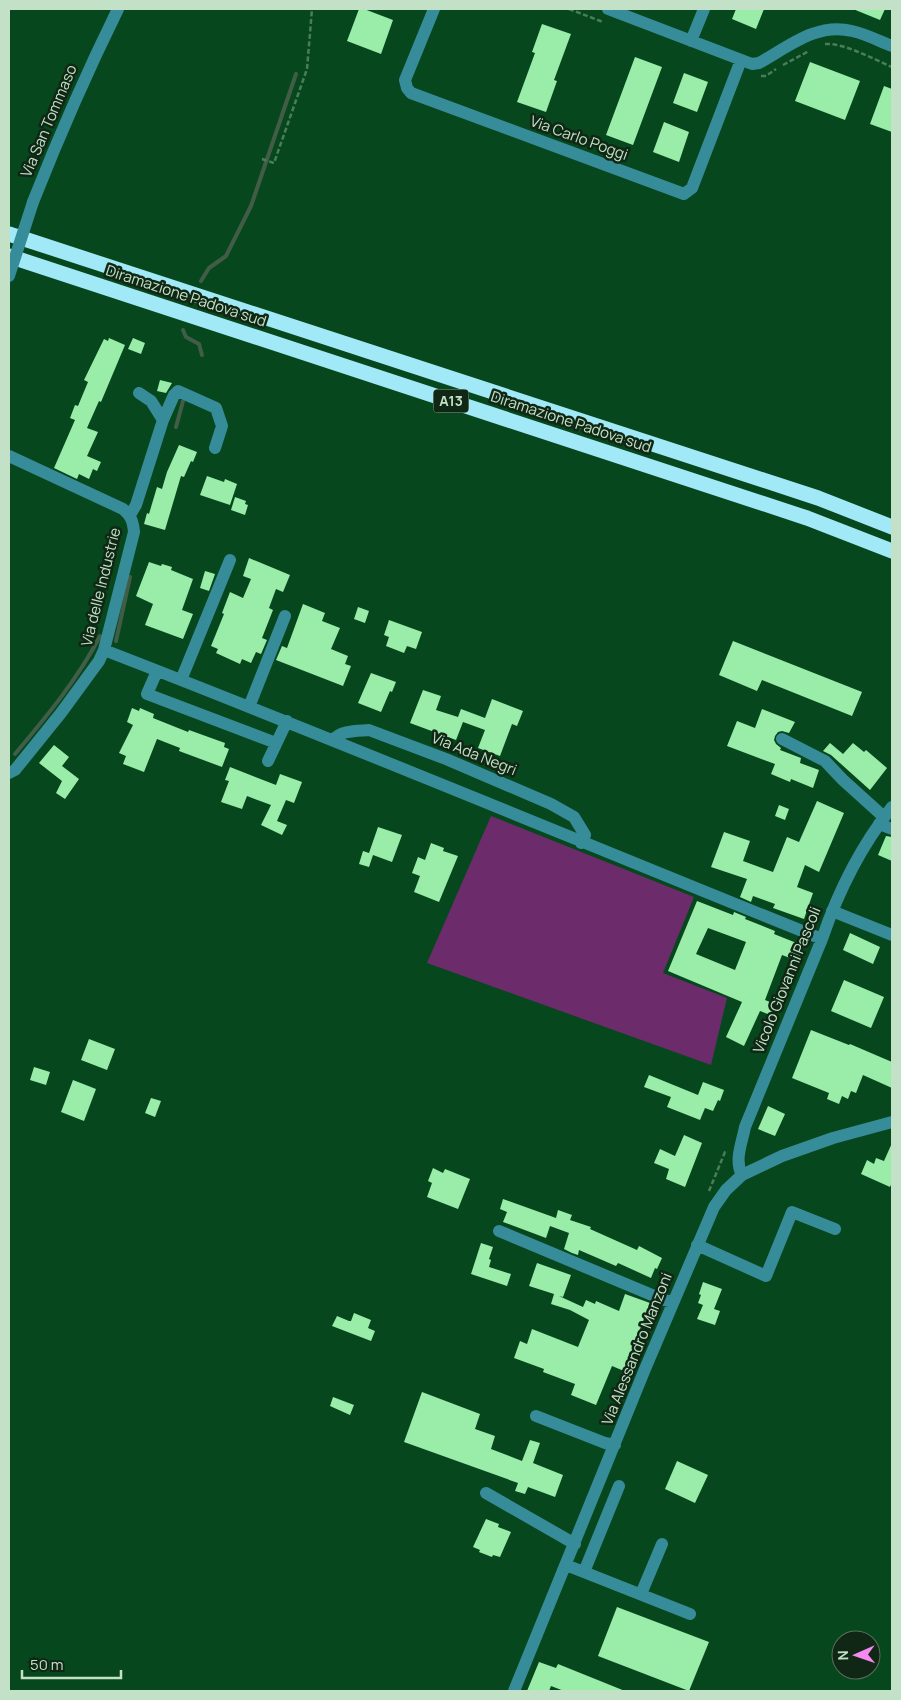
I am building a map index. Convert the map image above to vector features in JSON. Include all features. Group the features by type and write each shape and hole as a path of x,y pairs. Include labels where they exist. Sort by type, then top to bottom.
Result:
{"highway":[{"name":"Diramazione Padova sud","path":"9,234 809,495 892,527"},
{"name":"Diramazione Padova sud","path":"9,256 807,518 892,551"}],"street":[{"name":"Via San Tommaso","path":"9,276 33,202 55,146 84,78 118,9"},
{"name":"Via Carlo Poggi","path":"434,9 405,80 407,88 411,93 684,194 692,188 741,60"},
{"path":"608,9 752,64 760,63 811,34 834,28 852,31 892,46"},
{"path":"691,41 704,9"},
{"name":"Via delle Industrie","path":"9,773 15,770 61,713 99,661 104,650 134,532 130,514 136,505 163,420 174,395 178,391 216,408 222,426 215,448"},
{"path":"139,394 151,401 163,420"},
{"path":"9,456 130,514"},
{"path":"181,680 230,560"},
{"path":"249,707 285,616"},
{"path":"104,650 287,721 581,843 822,939"},
{"path":"157,671 147,694 276,743"},
{"path":"268,761 287,721"},
{"name":"Via Ada Negri","path":"333,740 336,736 346,731 369,730 500,781 551,804 574,817 585,835 581,843"},
{"path":"782,739 825,761 843,780 885,816 892,829"},
{"name":"Vicolo Giovanni Pascoli","path":"742,1175 738,1158 745,1127 832,911 855,862 885,816"},
{"path":"832,911 892,934"},
{"name":"Via Alessandro Manzoni","path":"514,1691 673,1302 714,1207 726,1190 742,1175 782,1156 892,1122"},
{"path":"697,1245 766,1276 792,1212 835,1229"},
{"path":"499,1231 664,1300 673,1302"},
{"path":"536,1416 604,1443 615,1445"},
{"path":"584,1572 619,1486"},
{"path":"486,1493 575,1544"},
{"path":"641,1594 662,1544"},
{"path":"566,1565 690,1614"}],"path":[{"path":"262,159 274,163 308,69 312,9"},
{"path":"820,45 832,44 846,48 892,67"},
{"path":"756,76 766,76 814,48"}],"shaded area":[{"path":"491,816 694,897 663,973 727,998 711,1065 427,963"}],"building":[{"path":"359,9 364,9 393,20 381,54 347,41"},
{"path":"736,9 764,9 756,29 732,19"},
{"path":"853,9 885,9 880,20"},
{"path":"542,24 571,34 554,80 557,81 546,112 517,102 535,53 532,52"},
{"path":"635,57 662,67 633,145 606,135"},
{"path":"810,62 860,81 845,120 795,101"},
{"path":"684,73 708,82 697,112 673,103"},
{"path":"884,86 892,89 892,132 870,124"},
{"path":"664,122 689,132 679,162 653,152"},
{"path":"109,338 125,345 101,402 99,401 87,428 98,432 87,456 101,462 97,471 93,469 89,479 79,474 77,479 54,468 75,420 70,418 75,405 78,406 88,382 84,380 104,339 108,341"},
{"path":"133,338 145,343 141,354 128,349"},
{"path":"160,380 172,383 166,393 157,391"},
{"path":"179,445 197,452 184,477 181,476 165,530 144,524 157,487 162,489"},
{"path":"207,476 224,482 225,479 237,484 230,505 200,495"},
{"path":"235,497 246,501 245,504 248,505 245,515 231,510"},
{"path":"249,558 290,575 283,592 276,589 269,608 273,610 262,638 267,640 261,654 256,652 251,663 242,659 240,664 216,653 218,649 211,646 224,614 222,613 230,592 243,598 251,579 243,576"},
{"path":"149,562 172,567 171,570 193,579 182,610 193,614 183,639 145,625 153,604 136,596"},
{"path":"205,571 215,574 209,591 200,588"},
{"path":"303,604 325,613 322,621 340,628 331,649 348,656 345,664 351,666 343,686 276,660 282,646 287,648"},
{"path":"358,607 369,611 365,623 354,619"},
{"path":"389,620 422,632 416,649 407,646 404,653 386,646 389,637 384,635"},
{"path":"733,641 862,692 852,716 762,680 757,691 719,675"},
{"path":"371,673 396,682 381,712 358,703"},
{"path":"423,690 441,696 436,710 458,717 461,709 485,718 492,699 523,711 517,726 512,724 500,756 478,748 485,730 463,722 456,740 410,723"},
{"path":"132,708 139,711 140,708 154,714 153,718 188,732 189,730 225,743 224,747 229,749 222,767 179,751 180,748 157,739 144,772 123,764 126,756 119,753 133,725 127,722"},
{"path":"762,709 795,722 789,733 778,732 774,740 781,748 780,750 801,758 800,763 819,770 813,788 791,779 790,782 771,774 775,764 727,746 737,721 755,728"},
{"path":"830,743 843,754 853,743 864,752 866,750 887,768 870,790 831,755 823,751"},
{"path":"54,745 69,757 62,766 79,779 65,799 56,793 62,781 39,763"},
{"path":"230,767 276,785 280,774 302,782 294,803 286,800 277,821 287,825 282,835 261,825 271,805 247,796 242,809 221,802 229,781 225,780"},
{"path":"817,801 844,813 819,872 805,865 797,887 813,893 804,919 773,908 775,904 753,896 751,902 740,897 747,879 711,867 724,832 750,841 743,861 773,872 787,837 799,842"},
{"path":"779,805 789,809 785,820 775,816"},
{"path":"378,827 402,835 392,862 373,855 369,867 359,864 363,851 369,853"},
{"path":"886,836 892,837 892,861 878,855"},
{"path":"431,843 444,848 443,851 458,856 439,902 414,892 420,876 412,873 418,857 425,860"},
{"path":"697,901 733,915 734,912 746,917 745,919 775,931 774,934 804,946 798,961 782,955 765,1000 780,1006 775,1017 760,1011 744,1046 726,1037 742,1002 668,971","holes":["708,928 746,942 735,970 696,954"]},
{"path":"850,933 880,947 873,964 843,950"},
{"path":"844,980 884,997 871,1028 831,1011"},
{"path":"811,1030 892,1062 892,1088 863,1075 856,1093 851,1091 848,1099 842,1096 839,1104 827,1099 829,1093 792,1078"},
{"path":"89,1039 115,1049 107,1070 81,1060"},
{"path":"34,1067 50,1072 46,1085 30,1080"},
{"path":"649,1075 698,1095 703,1082 724,1090 720,1101 718,1100 713,1111 705,1108 700,1120 667,1107 671,1097 644,1087"},
{"path":"73,1080 96,1089 84,1121 61,1112"},
{"path":"151,1098 161,1101 155,1117 145,1113"},
{"path":"768,1106 785,1114 775,1136 758,1129"},
{"path":"684,1135 702,1143 685,1187 666,1179 669,1169 654,1163 660,1149 675,1156"},
{"path":"892,1143 892,1182 890,1187 861,1174 867,1160 874,1164 876,1158 884,1161"},
{"path":"433,1168 443,1173 445,1169 470,1179 458,1209 427,1197 432,1183 428,1181"},
{"path":"503,1199 556,1218 558,1210 572,1215 570,1220 591,1227 590,1229 637,1250 639,1246 662,1258 651,1278 618,1263 616,1266 579,1250 578,1255 572,1253 564,1249 569,1233 550,1226 546,1238 503,1222 507,1212 500,1209"},
{"path":"481,1243 493,1247 489,1259 491,1260 489,1267 511,1274 507,1286 471,1274"},
{"path":"537,1263 571,1275 563,1297 559,1296 583,1307 586,1300 595,1304 596,1301 619,1311 625,1294 650,1303 624,1371 612,1366 596,1405 571,1395 575,1384 543,1372 544,1369 514,1358 520,1341 527,1344 532,1329 578,1347 589,1320 570,1310 551,1304 554,1294 529,1286"},
{"path":"703,1282 722,1289 714,1309 720,1311 715,1325 697,1319 703,1305 698,1303"},
{"path":"354,1313 371,1320 368,1328 375,1331 371,1341 332,1326 337,1316 351,1321"},
{"path":"422,1392 480,1414 475,1429 495,1436 491,1449 522,1461 530,1440 540,1443 533,1463 563,1475 555,1497 528,1487 525,1494 515,1491 518,1483 404,1442"},
{"path":"333,1397 354,1405 350,1415 330,1406"},
{"path":"677,1461 708,1475 695,1503 665,1489"},
{"path":"486,1519 499,1524 498,1527 511,1532 500,1557 493,1555 492,1557 479,1552 480,1550 473,1547"},
{"path":"617,1607 709,1642 689,1691 598,1656"},
{"path":"539,1662 556,1668 558,1664 625,1691 564,1691 551,1686 549,1691 527,1691"}],"waterway":[{"path":"201,281 209,268 226,256 251,206 296,74"},
{"path":"183,330 186,337 199,344 202,355"},
{"path":"176,427 183,401"},
{"path":"116,641 130,577"},
{"path":"15,754 72,682 100,636"}]}
